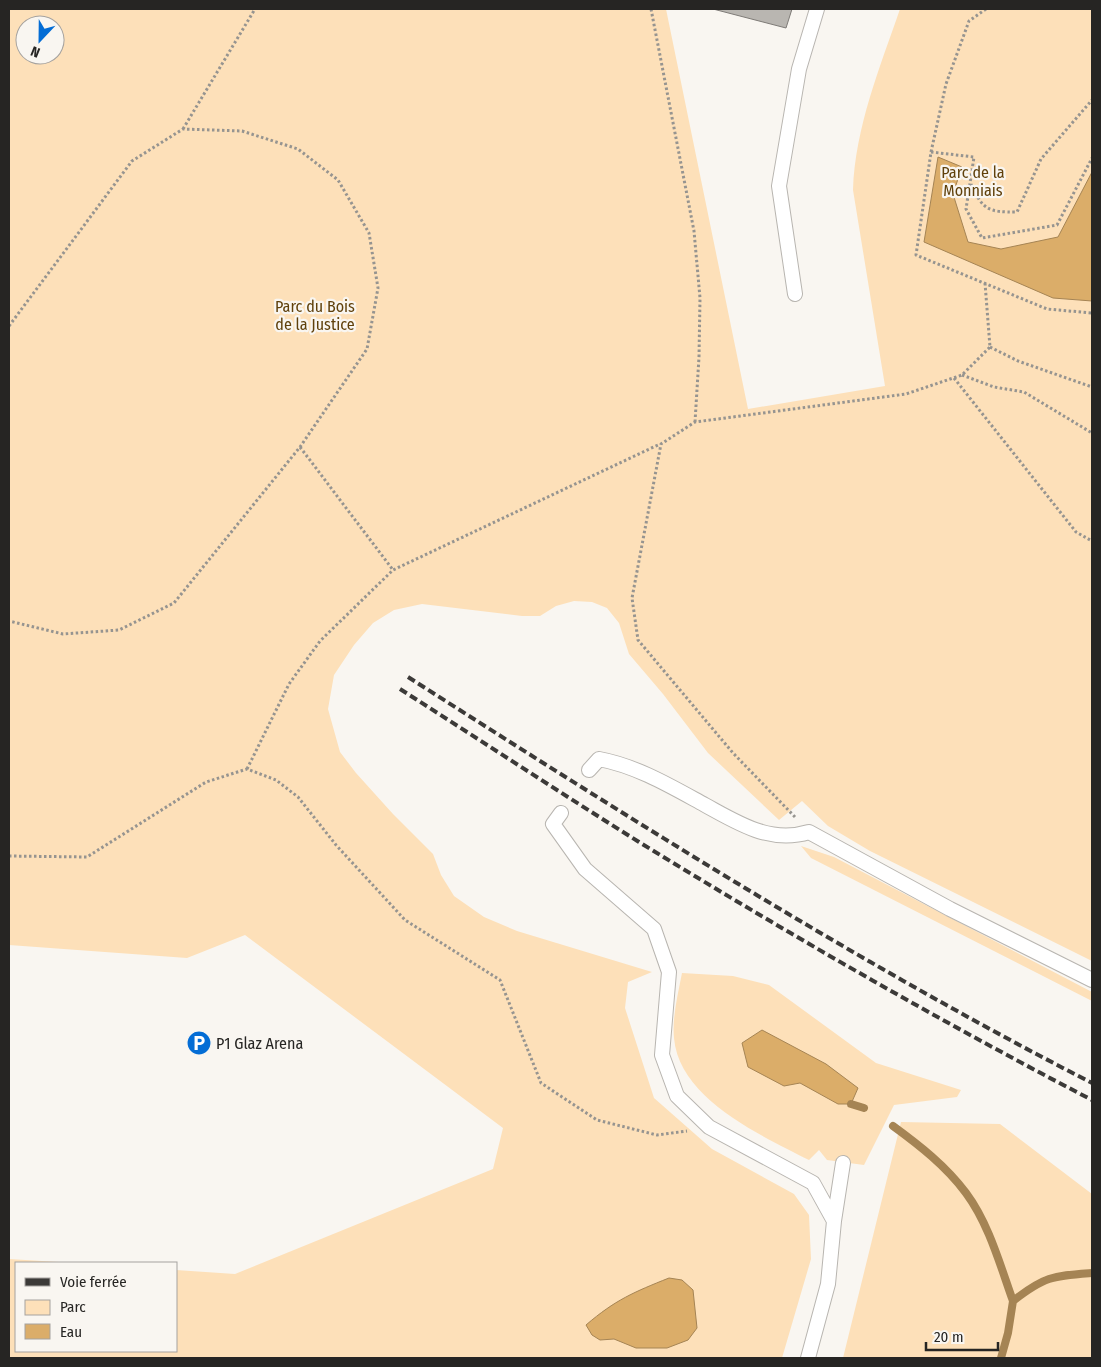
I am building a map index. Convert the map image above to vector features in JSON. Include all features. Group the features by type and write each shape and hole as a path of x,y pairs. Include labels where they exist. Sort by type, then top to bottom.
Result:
{"lane":[{"path":"795,294 779,186 799,69 817,9"},
{"path":"589,770 599,759 616,762 650,776 750,830 774,835 794,836 809,832 950,909 1092,980"},
{"path":"561,814 553,824 586,869 654,928 669,972 662,1056 677,1096 709,1127 813,1183 834,1221"},
{"path":"808,1358 828,1284 834,1221 843,1163"}],"path":[{"path":"9,326 132,161 183,129 255,9"},
{"path":"651,9 694,231 700,298 700,357 695,422"},
{"path":"986,9 969,21 946,84 931,152 925,207 916,254 1047,309 1092,313"},
{"path":"970,182 979,202 996,212 1017,212 1041,159 1092,100"},
{"path":"9,621 63,634 118,630 174,603 300,448 367,348 378,288 369,233 338,180 298,149 242,131 183,129"},
{"path":"931,152 974,157 966,209 982,238 1057,225 1092,158"},
{"path":"985,283 990,348"},
{"path":"247,769 289,684 320,641 393,570 661,444 695,422 906,394 962,375 990,348"},
{"path":"990,348 1018,361 1092,387"},
{"path":"962,375 994,387 1024,392 1092,433"},
{"path":"954,378 1076,532 1092,541"},
{"path":"661,444 632,598 638,640 733,754 809,832"},
{"path":"300,448 393,570"},
{"path":"9,856 87,857 206,782 247,769 276,780 298,797 336,845 405,920 500,980 541,1084 597,1120 657,1136 709,1127"}],"green space":[{"name":"Parc du Bois de la Justice","path":"9,9 666,9 748,409 885,386 853,190 858,144 863,121 900,9 1092,9 1092,961 870,851 828,826 802,801 779,820 708,753 663,694 629,654 619,623 607,608 592,602 574,601 556,606 540,616 522,616 422,604 394,610 373,623 354,645 334,675 328,709 340,752 393,814 433,854 441,875 454,896 484,917 517,931 652,972 628,982 625,1008 654,1098 712,1149 794,1194 809,1215 811,1259 782,1358 9,1358 9,1259 58,1262 15,1262 15,1352 178,1352 178,1270 235,1274 493,1169 503,1128 245,935 187,958 9,945"},
{"path":"801,846 834,857 1092,992 1092,1001 811,858"},
{"path":"682,973 733,976 769,985 876,1063 961,1090 957,1097 894,1105 864,1165 827,1160 819,1150 809,1160 747,1127 726,1113 707,1097 691,1079 679,1060 674,1038 677,997"},
{"path":"901,1122 1000,1124 1092,1194 1092,1358 843,1358"}],"water":[{"path":"938,157 962,167 953,194 968,242 1001,249 1058,237 1092,172 1092,301 1053,298 924,242"},
{"path":"762,1030 826,1064 858,1088 851,1104 838,1104 800,1083 784,1086 748,1067 742,1043"},
{"path":"669,1278 682,1280 693,1290 697,1328 688,1340 667,1348 636,1348 614,1339 600,1340 592,1335 586,1325 606,1309 635,1292"}],"building":[{"path":"713,9 792,9 786,28"}],"waterway":[{"path":"851,1104 864,1108"},
{"path":"893,1126 941,1165 966,1193 988,1231 1013,1301"},
{"path":"1001,1358 1008,1333 1013,1301 1033,1286 1050,1279 1092,1273"}],"railway":[{"path":"408,677 576,784 831,939 917,989 1092,1083"},
{"path":"400,689 695,876 863,975 1092,1100"}],"place":[{"name":"P1 Glaz Arena","path":"199,1043"}],"park label":[{"name":"Parc de la Monniais","path":"973,181"}]}
